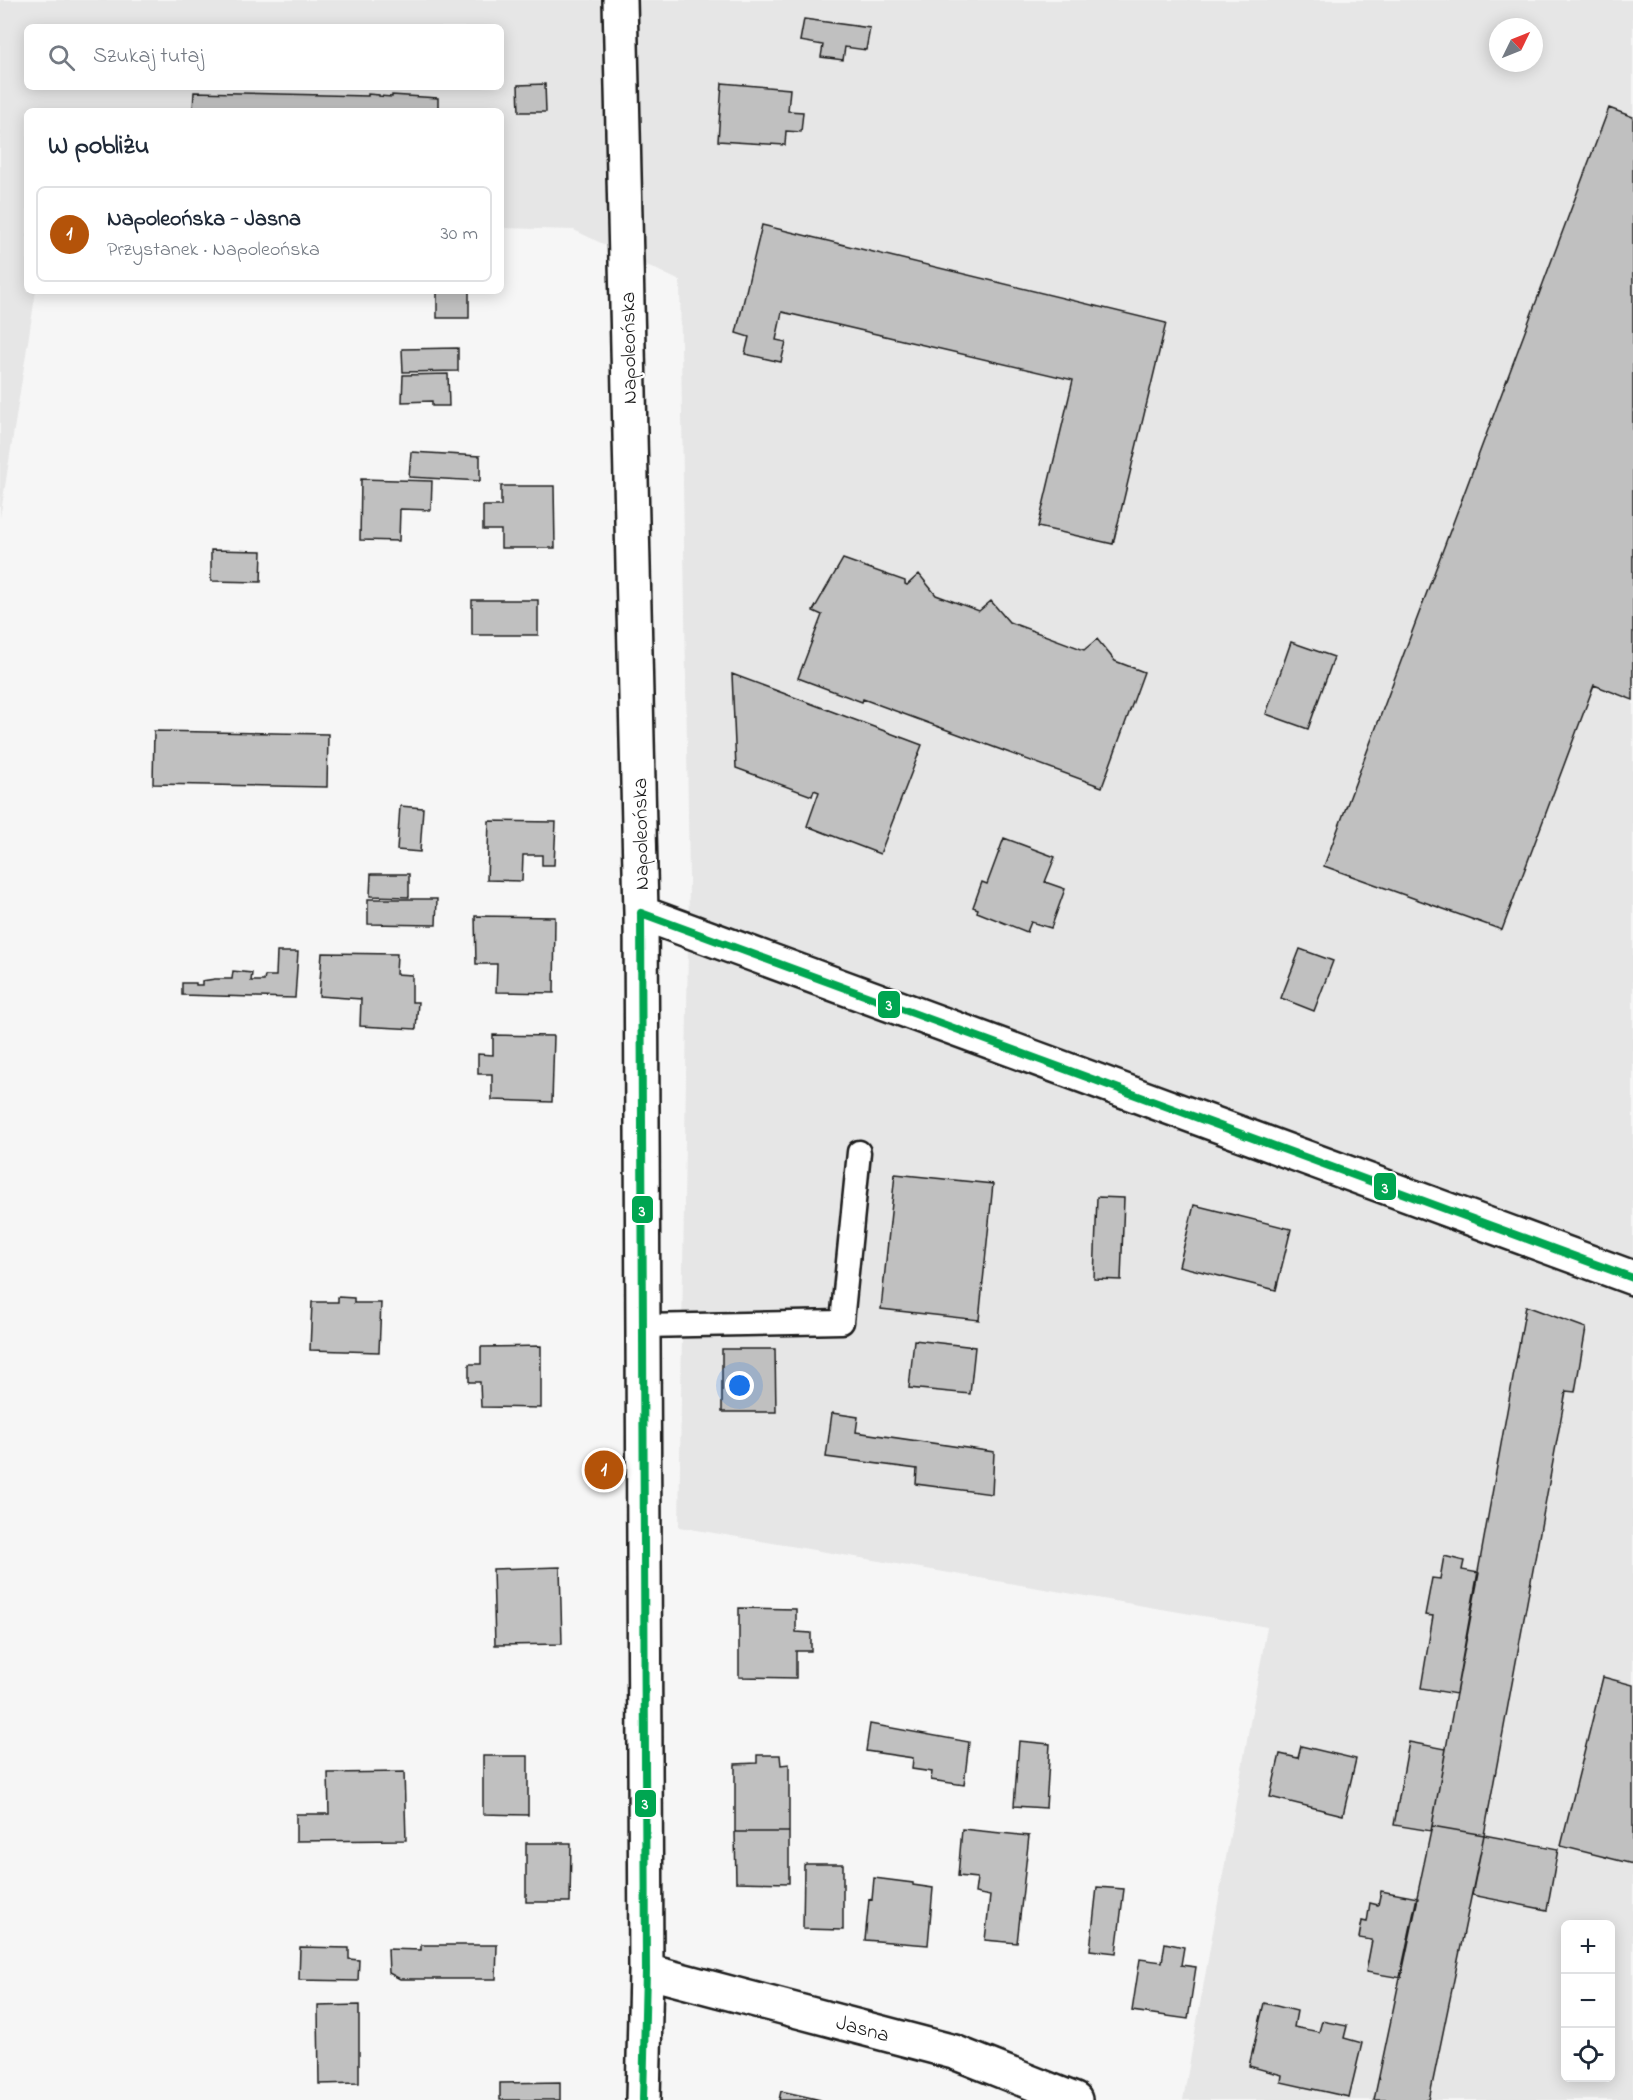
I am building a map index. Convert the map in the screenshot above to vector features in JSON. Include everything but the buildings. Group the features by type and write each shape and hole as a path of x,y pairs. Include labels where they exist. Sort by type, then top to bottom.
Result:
{"street":[{"name":"Napoleońska","path":"620,0 642,914 646,1971 643,2100"},
{"path":"642,914 1633,1278"},
{"name":"Jasna","path":"646,1971 954,2052 1075,2100"}],"lane":[{"path":"643,1326 842,1322 859,1152"}],"shaded area":[{"path":"0,0 1633,0 1633,2100 1183,2100 1267,1627 679,1527 689,880 680,281 574,230 504,228 504,108 24,108 24,294 36,294 0,518"}],"transit line":[{"name":"3","path":"641,913 646,1971 643,2100"},
{"name":"3","path":"641,913 1633,1278"}],"place":[{"name":"Napoleońska - Jasna","path":"604,1470"}]}
